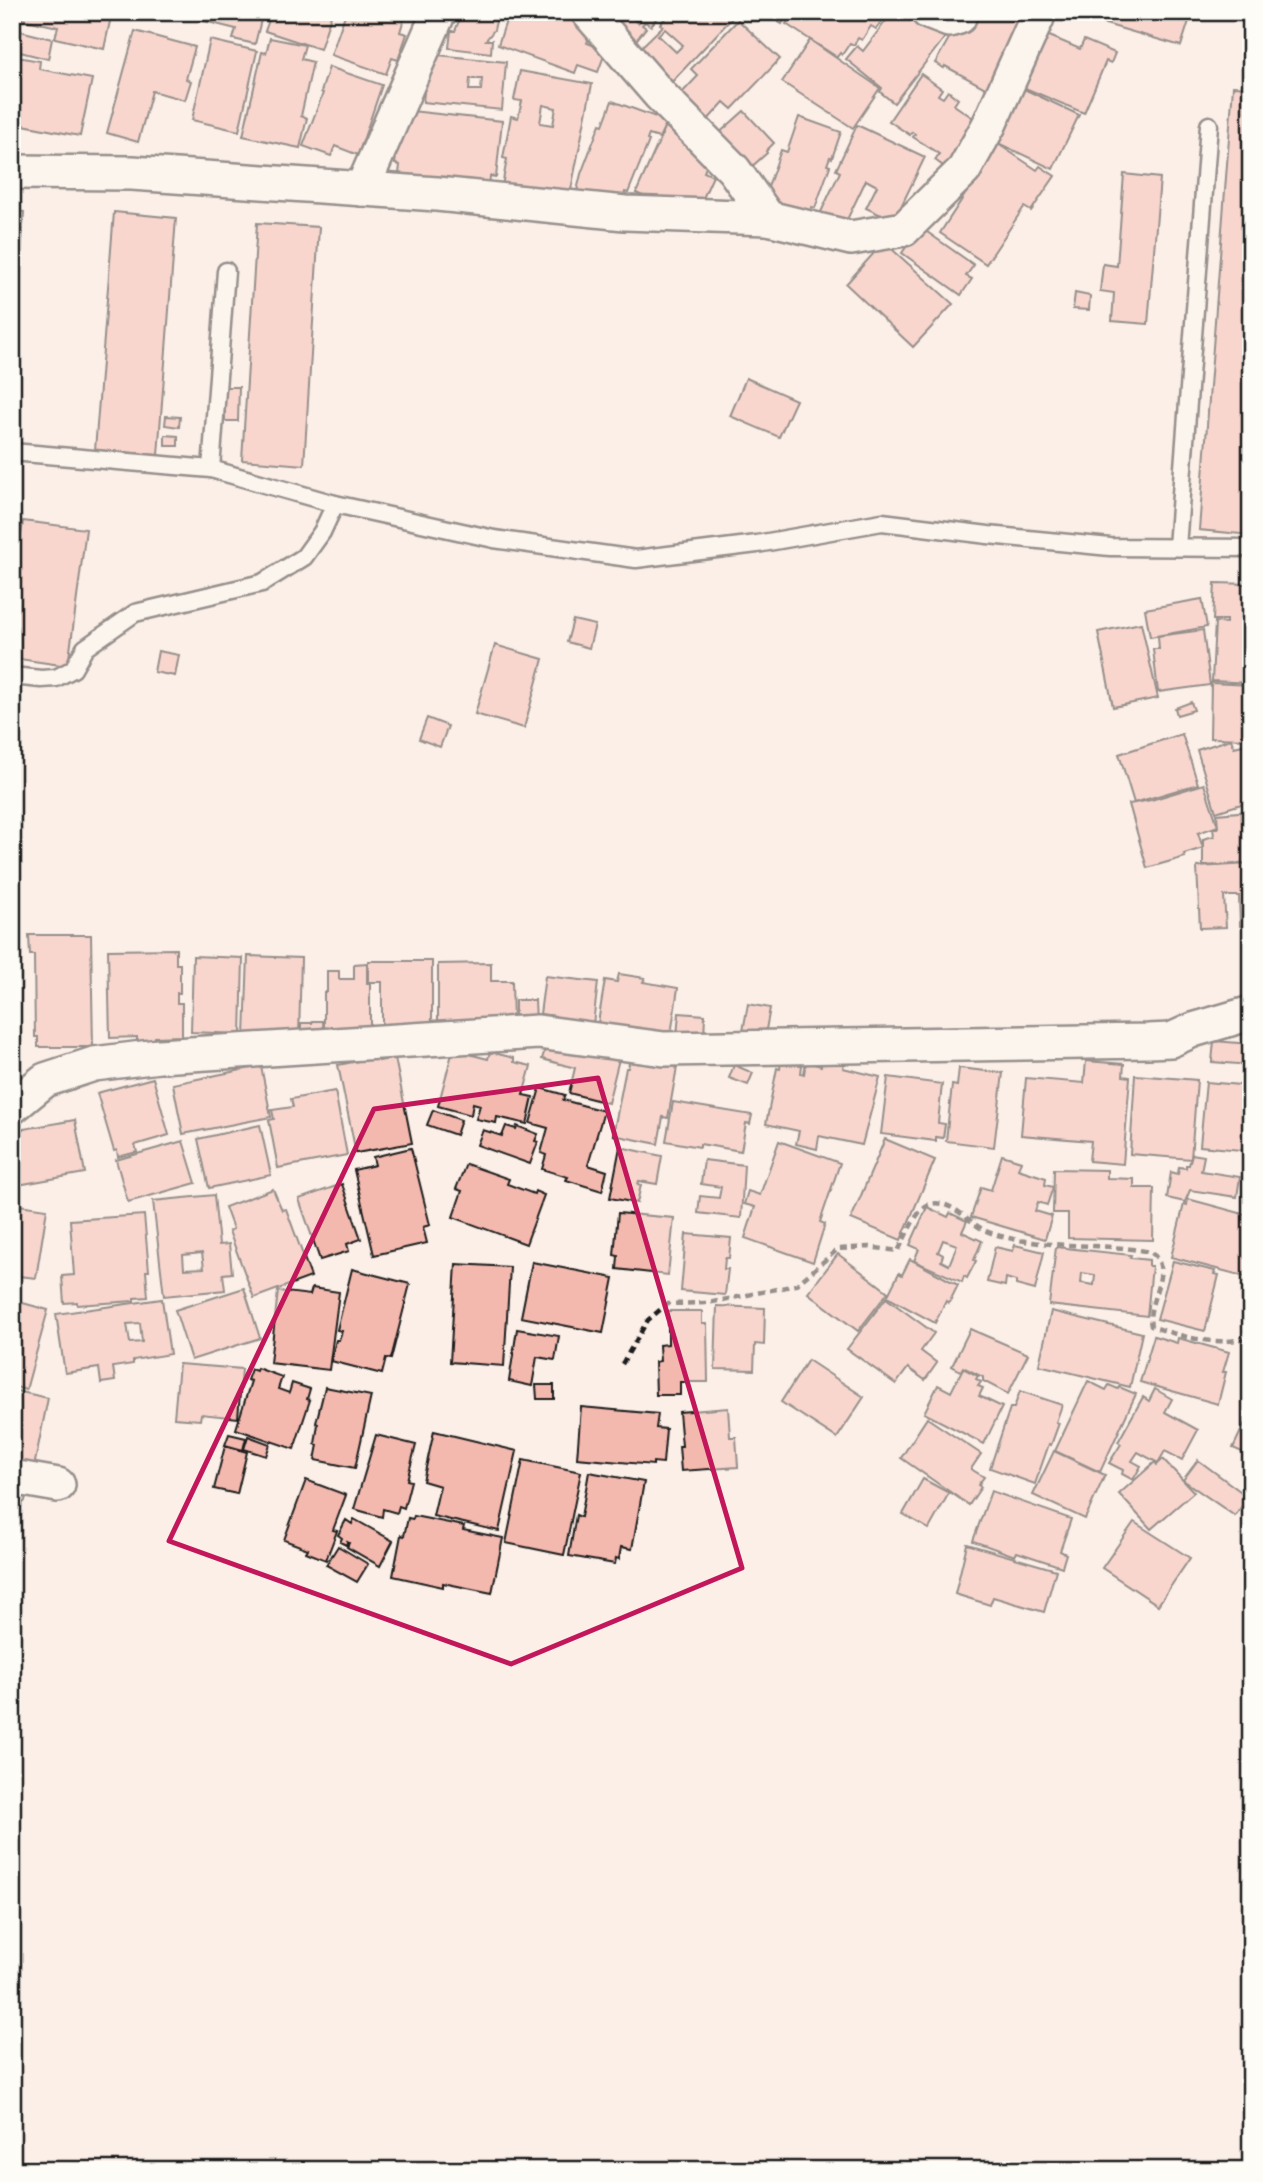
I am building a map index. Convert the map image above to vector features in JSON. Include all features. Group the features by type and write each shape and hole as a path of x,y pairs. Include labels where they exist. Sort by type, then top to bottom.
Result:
{"street":[{"path":"362,189 439,12"},
{"path":"588,12 660,94 734,170 768,218"},
{"path":"928,12 950,20 959,17 961,12"},
{"path":"12,172 132,173 437,194 625,213 768,218 851,238 904,229 964,170 989,125 1036,14"},
{"path":"12,1107 45,1080 94,1064 159,1056 538,1032 664,1049 1148,1041 1171,1040 1193,1030 1251,1013"},
{"path":"12,1477 58,1485"}],"lane":[{"path":"1177,547 1209,125"},
{"path":"211,469 226,271"},
{"path":"12,452 211,469 335,504 494,539 636,559 757,544 882,522 1110,547 1251,548"},
{"path":"12,676 56,678 73,669 85,648 135,613 262,583 303,557 322,532 335,504"}],"path":[{"path":"622,1363 648,1320 667,1304 708,1303 796,1285 838,1249 869,1247 898,1251 921,1208 933,1203 961,1212 983,1230 1020,1241 1150,1252 1159,1257 1162,1267 1149,1322 1151,1326 1210,1341 1233,1342 1251,1336"}],"highlighted area":[{"path":"598,1078 742,1568 511,1664 169,1541 374,1109"}],"building":[{"path":"12,12 112,12 104,49 55,38 58,27 12,17"},
{"path":"202,12 263,12 255,44 233,39 236,29 200,20"},
{"path":"272,12 332,12 320,49 265,31"},
{"path":"346,12 406,12 400,32 407,34 398,60 392,58 386,74 331,55"},
{"path":"474,12 498,12 494,30 486,40 492,40 491,53 449,48 451,31 455,31 462,13 473,15"},
{"path":"509,12 570,12 595,21 587,43 606,50 598,72 578,65 575,73 498,45"},
{"path":"592,12 626,12 638,23 641,18 634,12 661,12 651,26 645,22 642,25 646,28 633,44"},
{"path":"671,12 730,12 734,16 667,87 633,55 663,26 660,24","holes":["665,29 683,45 676,52 658,35"]},
{"path":"762,12 788,12 782,24"},
{"path":"794,12 883,12 885,17 876,29 871,26 862,40 858,38 854,45 850,43 842,55 840,53 837,57 786,24"},
{"path":"886,12 912,12 949,32 894,103 880,92 882,88 846,59 857,46 863,51 888,18 884,15"},
{"path":"969,12 1012,12 1026,20 987,89 935,63 956,26"},
{"path":"1105,12 1160,12 1189,21 1181,46 1102,23"},
{"path":"738,20 780,59 732,109 724,102 706,122 679,96 698,76 691,69"},
{"path":"12,29 52,39 48,59 12,50"},
{"path":"135,31 195,47 186,79 191,81 185,100 152,91 138,142 107,133"},
{"path":"1047,35 1080,49 1084,40 1115,53 1111,63 1106,61 1084,113 1025,88"},
{"path":"270,38 305,45 301,59 313,62 301,116 307,118 300,148 243,136 262,52 266,53"},
{"path":"210,40 257,51 239,131 192,120"},
{"path":"810,40 880,88 853,128 782,82"},
{"path":"428,54 506,62 502,110 423,102","holes":["470,79 482,79 481,90 469,90"]},
{"path":"12,56 40,61 39,69 92,79 80,136 23,125 20,139 12,137"},
{"path":"329,67 382,85 358,155 335,146 331,156 303,146 323,93 321,92"},
{"path":"520,71 592,84 570,195 502,186 507,159 503,158 511,116 518,118 522,101 514,100","holes":["543,105 556,108 553,125 540,123"]},
{"path":"921,74 942,89 938,95 943,98 948,91 958,99 954,105 985,126 950,171 935,160 939,154 913,137 915,134 912,132 910,135 889,121"},
{"path":"1233,86 1251,87 1251,535 1199,530"},
{"path":"1024,89 1079,115 1053,169 998,143"},
{"path":"612,101 667,121 659,138 649,135 628,193 625,192 621,209 575,199 581,174"},
{"path":"402,110 502,121 496,177 490,176 489,187 399,174 400,165 395,164"},
{"path":"744,111 774,143 749,169 717,135"},
{"path":"799,117 841,132 827,165 830,166 815,208 812,207 808,218 766,204 770,191 767,190 781,150 787,152"},
{"path":"668,121 717,141 704,172 713,176 696,214 681,213 636,193"},
{"path":"857,125 925,157 894,221 866,208 877,186 866,180 844,226 820,214 840,172 836,170"},
{"path":"998,144 1037,170 1040,166 1055,176 1031,211 1024,207 986,264 940,233"},
{"path":"1124,174 1160,178 1148,324 1112,321 1114,293 1100,291 1103,264 1117,266"},
{"path":"12,211 24,212 12,385"},
{"path":"114,212 176,218 158,455 95,450"},
{"path":"257,223 319,227 304,465 242,460"},
{"path":"920,227 974,265 966,276 972,279 961,295 902,253"},
{"path":"884,242 953,304 913,347 846,284"},
{"path":"1075,293 1090,296 1089,310 1073,309"},
{"path":"746,378 796,400 779,437 730,416"},
{"path":"225,387 239,387 238,421 225,421"},
{"path":"166,416 180,417 179,427 165,425"},
{"path":"165,435 178,436 178,446 165,446"},
{"path":"23,521 86,529 68,666 12,658 12,570 16,570"},
{"path":"1215,583 1251,584 1251,683 1212,681 1215,622 1226,623 1226,620 1213,620"},
{"path":"1202,599 1207,627 1150,637 1145,609"},
{"path":"573,620 595,625 589,648 567,642"},
{"path":"1141,623 1158,698 1113,707 1098,632"},
{"path":"1203,630 1210,685 1158,692 1153,649 1159,649 1158,636"},
{"path":"495,645 543,659 524,728 475,714"},
{"path":"158,651 179,655 175,676 154,672"},
{"path":"1211,683 1251,685 1251,739 1210,738"},
{"path":"1191,702 1194,710 1177,715 1175,708"},
{"path":"427,718 448,726 440,747 419,739"},
{"path":"1182,734 1198,784 1134,803 1119,754"},
{"path":"1231,739 1234,747 1251,743 1251,801 1216,812 1197,750"},
{"path":"1204,784 1218,826 1198,833 1203,848 1184,854 1185,857 1147,868 1129,804"},
{"path":"1249,807 1251,863 1203,866 1203,839 1214,836 1213,828 1218,828 1217,814 1249,811"},
{"path":"1251,864 1251,925 1240,926 1239,896 1224,896 1226,927 1200,928 1197,867"},
{"path":"29,935 91,935 93,1047 38,1047 38,1037 35,1037 34,955 30,955"},
{"path":"176,949 176,964 180,964 180,993 177,993 177,1003 182,1003 182,1036 155,1037 155,1043 137,1044 137,1037 110,1038 108,950"},
{"path":"193,956 243,958 241,1034 191,1032"},
{"path":"248,956 301,958 299,1038 245,1036"},
{"path":"368,961 432,961 432,1037 382,1032 382,982 368,982"},
{"path":"367,963 367,983 370,983 370,1038 324,1038 327,971 339,971 339,979 354,979 354,964"},
{"path":"491,963 491,981 512,981 513,1024 438,1024 438,964"},
{"path":"619,974 645,978 643,982 678,988 670,1041 631,1029 598,1023 605,980 617,982"},
{"path":"545,976 598,982 593,1024 555,1019 555,1016 540,1014"},
{"path":"515,1000 535,1000 536,1021 515,1021"},
{"path":"748,1004 770,1008 765,1035 743,1031"},
{"path":"679,1013 705,1015 704,1038 677,1037"},
{"path":"323,1021 324,1039 301,1044 301,1023"},
{"path":"549,1037 620,1055 608,1103 569,1093 575,1068 542,1059"},
{"path":"1214,1041 1251,1044 1251,1065 1212,1062"},
{"path":"453,1050 488,1059 490,1052 531,1066 523,1095 533,1097 527,1124 497,1117 496,1123 476,1119 480,1105 473,1103 471,1115 438,1106"},
{"path":"379,1057 379,1061 395,1058 412,1143 356,1153 338,1065"},
{"path":"823,1057 845,1059 843,1068 880,1077 862,1145 819,1136 817,1149 796,1144 799,1131 766,1124 777,1068 780,1069 781,1061 802,1065 801,1073 804,1074 806,1062 821,1066"},
{"path":"630,1058 677,1067 668,1118 663,1117 658,1144 613,1135"},
{"path":"1086,1061 1124,1064 1123,1076 1130,1077 1123,1164 1089,1161 1091,1141 1021,1135 1026,1078 1084,1083"},
{"path":"734,1065 753,1073 748,1085 729,1078"},
{"path":"261,1066 271,1117 183,1134 173,1084"},
{"path":"959,1068 1003,1073 994,1147 946,1141 952,1085 957,1086"},
{"path":"1135,1075 1197,1080 1191,1159 1130,1154"},
{"path":"888,1077 942,1084 938,1123 945,1124 943,1138 936,1137 936,1141 881,1134"},
{"path":"153,1078 169,1135 135,1145 137,1152 118,1157 97,1093"},
{"path":"1206,1082 1251,1086 1251,1151 1200,1146"},
{"path":"540,1088 565,1095 563,1100 604,1111 588,1165 607,1171 602,1191 542,1169 546,1155 541,1153 548,1128 530,1123"},
{"path":"335,1091 347,1155 278,1168 269,1120 274,1119 272,1110 293,1107 291,1099"},
{"path":"673,1102 752,1115 750,1124 746,1123 741,1151 666,1141"},
{"path":"433,1110 461,1120 456,1135 427,1125"},
{"path":"75,1120 85,1173 12,1186 12,1131"},
{"path":"260,1125 271,1175 209,1188 198,1139"},
{"path":"506,1126 516,1129 517,1126 538,1134 530,1164 477,1145 483,1130 502,1136"},
{"path":"885,1139 935,1160 901,1240 851,1219"},
{"path":"183,1141 196,1183 128,1202 116,1160"},
{"path":"779,1141 840,1163 820,1222 825,1224 813,1262 745,1238 755,1207 744,1204 748,1191 760,1195"},
{"path":"620,1147 662,1156 657,1184 639,1181 638,1184 641,1185 637,1203 610,1198"},
{"path":"411,1148 430,1225 423,1227 427,1243 374,1255 354,1170 375,1165 373,1157"},
{"path":"1192,1154 1204,1156 1201,1171 1240,1177 1237,1197 1190,1190 1185,1202 1167,1198 1171,1172 1178,1174 1179,1167 1186,1168"},
{"path":"1002,1155 1021,1161 1018,1169 1046,1178 1045,1185 1053,1187 1047,1205 1038,1202 1035,1211 1052,1216 1045,1239 971,1217 981,1187 991,1190"},
{"path":"704,1160 744,1165 741,1218 698,1213 700,1196 719,1198 721,1187 701,1184"},
{"path":"466,1164 509,1179 507,1184 544,1195 526,1244 453,1217 462,1191 456,1189"},
{"path":"1054,1169 1107,1170 1107,1178 1134,1179 1134,1188 1154,1188 1153,1240 1068,1238 1068,1213 1053,1213"},
{"path":"342,1184 361,1239 347,1244 349,1251 320,1260 299,1199"},
{"path":"273,1189 282,1210 286,1209 311,1277 254,1298 229,1231 233,1229 225,1207"},
{"path":"214,1195 219,1245 229,1244 232,1273 223,1274 225,1290 164,1296 153,1201","holes":["202,1253 204,1268 184,1269 183,1255"]},
{"path":"1188,1199 1251,1216 1251,1278 1171,1257 1184,1204 1187,1205"},
{"path":"12,1204 47,1209 36,1278 19,1276 19,1272 12,1271"},
{"path":"927,1207 948,1217 950,1213 967,1221 962,1232 982,1241 974,1260 976,1261 962,1282 914,1261 919,1249 910,1245","holes":["943,1240 957,1245 949,1265 941,1261 943,1255 938,1252"]},
{"path":"618,1213 674,1218 668,1275 617,1269 618,1256 614,1255"},
{"path":"144,1215 149,1271 146,1271 148,1297 134,1298 134,1301 77,1305 77,1302 64,1303 62,1276 74,1275 70,1220"},
{"path":"686,1234 731,1238 729,1258 725,1258 724,1269 728,1269 725,1295 681,1291"},
{"path":"1015,1245 1044,1252 1035,1290 1016,1285 1016,1281 1006,1278 1005,1286 987,1282 995,1247 1013,1251"},
{"path":"1056,1247 1131,1255 1130,1258 1149,1260 1149,1266 1152,1266 1147,1316 1049,1305","holes":["1082,1273 1095,1275 1094,1285 1081,1283"]},
{"path":"838,1254 888,1292 858,1331 808,1293"},
{"path":"910,1259 958,1285 935,1323 887,1297 899,1273 902,1275"},
{"path":"1173,1261 1215,1271 1214,1274 1219,1275 1205,1331 1157,1319"},
{"path":"532,1262 614,1278 603,1333 521,1317"},
{"path":"456,1264 510,1267 504,1366 450,1362"},
{"path":"352,1269 410,1284 391,1359 386,1358 382,1374 331,1361 336,1340 339,1340 342,1331 337,1330"},
{"path":"244,1288 260,1338 191,1360 175,1310"},
{"path":"312,1288 339,1292 329,1370 270,1363 278,1291 310,1295"},
{"path":"886,1298 934,1333 921,1351 937,1363 925,1380 908,1368 896,1384 847,1349"},
{"path":"162,1299 170,1354 133,1360 133,1364 113,1367 115,1381 101,1383 99,1368 65,1373 56,1314","holes":["140,1323 142,1342 130,1343 127,1324"]},
{"path":"12,1300 48,1310 26,1390 12,1386"},
{"path":"717,1306 765,1308 764,1345 755,1344 754,1370 715,1369"},
{"path":"668,1311 702,1311 702,1324 707,1324 708,1382 680,1382 680,1395 656,1395 655,1362 660,1361 659,1345 668,1344"},
{"path":"1051,1311 1142,1333 1130,1387 1039,1365"},
{"path":"517,1329 559,1336 555,1360 537,1357 532,1386 509,1381"},
{"path":"970,1329 1028,1354 1008,1394 963,1367 961,1371 952,1366"},
{"path":"1154,1336 1177,1343 1178,1338 1229,1352 1218,1404 1140,1382"},
{"path":"808,1360 864,1397 837,1438 781,1402"},
{"path":"179,1364 242,1369 238,1418 201,1414 200,1420 174,1418"},
{"path":"257,1368 282,1377 278,1389 289,1393 292,1383 310,1389 307,1399 310,1400 294,1449 236,1429 251,1381 247,1380 251,1369 256,1371"},
{"path":"963,1368 978,1376 976,1379 981,1382 978,1386 983,1388 979,1396 1002,1407 984,1444 924,1413 938,1385 951,1392"},
{"path":"1088,1381 1106,1390 1109,1385 1136,1394 1100,1472 1055,1451"},
{"path":"536,1385 554,1385 554,1399 537,1399"},
{"path":"325,1387 371,1396 355,1468 315,1460 318,1445 315,1444 316,1423"},
{"path":"1155,1389 1172,1399 1165,1412 1198,1430 1182,1460 1165,1451 1158,1463 1138,1452 1132,1461 1141,1466 1133,1480 1122,1474 1123,1470 1109,1463 1143,1397 1149,1401"},
{"path":"12,1390 48,1398 33,1472 12,1468"},
{"path":"1020,1391 1062,1405 1056,1422 1059,1423 1035,1484 990,1468 1010,1408 1014,1408"},
{"path":"581,1407 658,1414 656,1428 666,1429 663,1463 653,1462 653,1465 577,1458"},
{"path":"728,1408 730,1437 736,1437 738,1467 681,1471 679,1412"},
{"path":"1251,1410 1251,1456 1233,1448"},
{"path":"927,1418 981,1454 971,1469 984,1477 969,1505 901,1458"},
{"path":"434,1431 517,1451 499,1531 433,1516 440,1486 423,1481"},
{"path":"229,1434 246,1438 243,1450 225,1445"},
{"path":"376,1435 416,1445 407,1480 411,1481 404,1508 399,1506 397,1513 383,1509 382,1517 354,1509"},
{"path":"248,1436 270,1444 266,1456 244,1449"},
{"path":"225,1446 247,1452 237,1494 214,1489"},
{"path":"1054,1451 1105,1475 1085,1519 1033,1495"},
{"path":"1163,1459 1194,1492 1151,1529 1119,1494 1155,1462 1157,1465"},
{"path":"523,1460 581,1472 564,1555 506,1543"},
{"path":"1198,1460 1248,1497 1235,1516 1183,1480"},
{"path":"589,1472 644,1482 632,1549 621,1547 619,1559 616,1558 615,1564 569,1556 576,1515 581,1517"},
{"path":"923,1479 949,1493 929,1529 903,1514"},
{"path":"306,1480 346,1495 333,1530 337,1531 326,1560 306,1552 308,1549 284,1540"},
{"path":"12,1482 27,1484 25,1501 12,1515"},
{"path":"991,1491 1071,1519 1060,1551 1066,1554 1062,1567 1017,1552 1015,1556 973,1541"},
{"path":"414,1516 464,1526 463,1530 503,1538 492,1593 443,1583 443,1587 393,1576 401,1535 404,1536 408,1518 413,1519"},
{"path":"354,1519 393,1541 380,1566 347,1547 349,1543 346,1545 340,1542 342,1538 338,1535 346,1520 352,1524"},
{"path":"1134,1522 1190,1558 1158,1605 1102,1568"},
{"path":"967,1544 1056,1570 1044,1612 993,1597 990,1605 955,1594"},
{"path":"338,1546 368,1564 357,1582 326,1565"}]}
